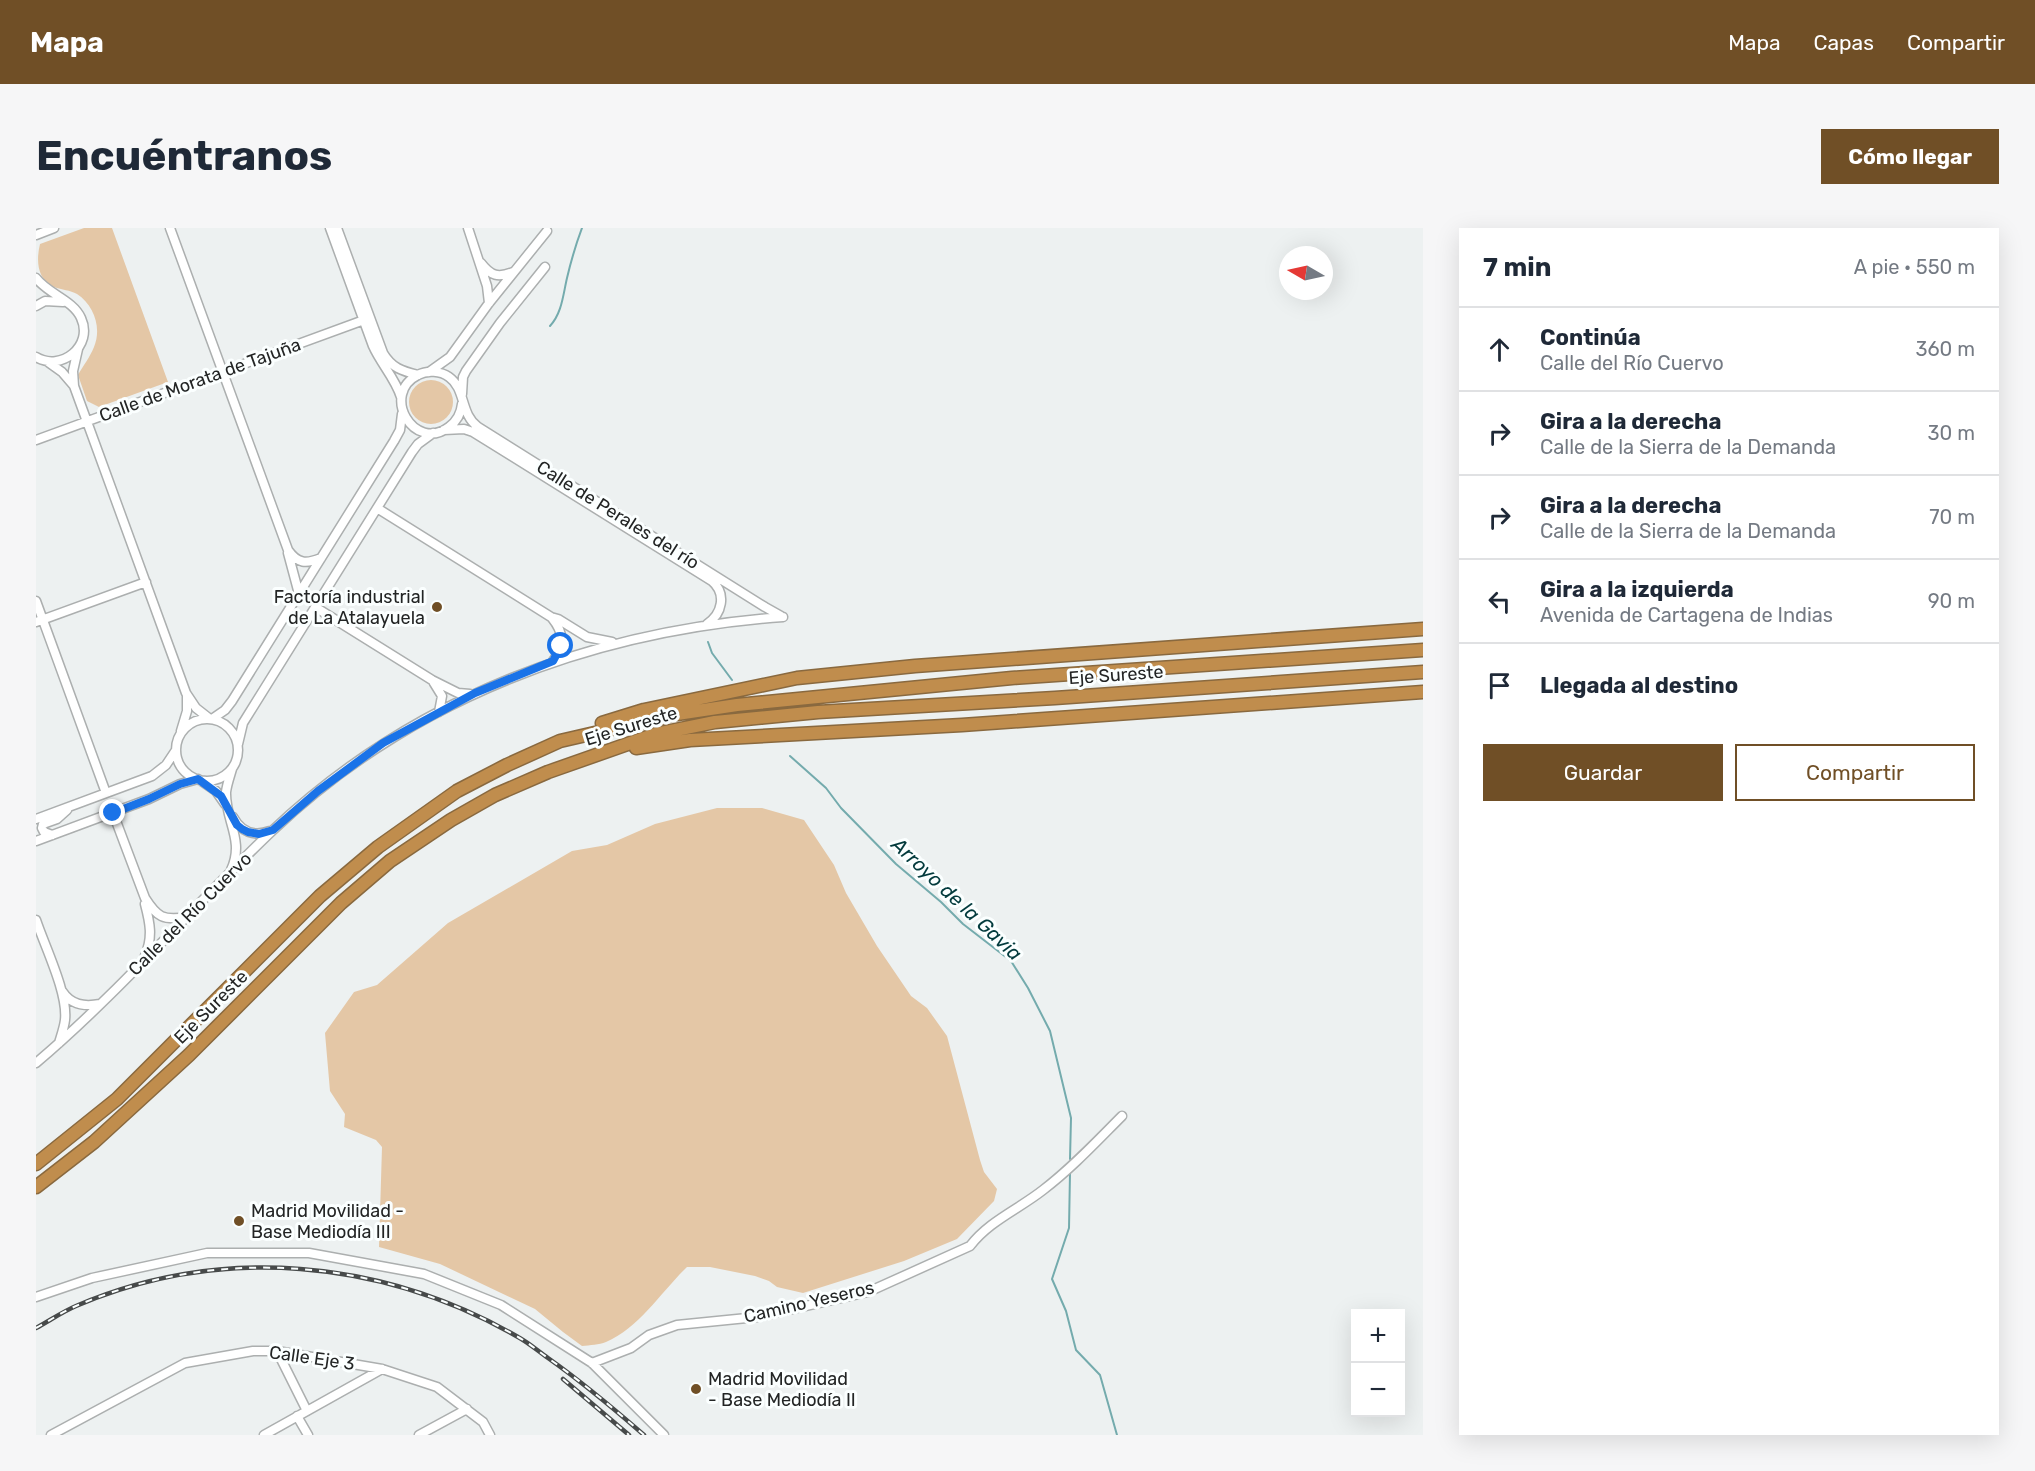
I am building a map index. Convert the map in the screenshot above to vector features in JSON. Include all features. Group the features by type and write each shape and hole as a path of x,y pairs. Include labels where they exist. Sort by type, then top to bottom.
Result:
{"highway":[{"path":"560,741 594,726 644,710 797,678 915,666 1423,627"},
{"name":"Eje Sureste","path":"36,1164 117,1099 320,896 378,847 457,791 560,741 677,714 737,705 1012,678 1423,650"},
{"name":"Eje Sureste","path":"36,1187 94,1142 189,1055 341,903 390,861 451,820 495,795 573,762 656,734 714,722 818,711 1055,698 1423,672"},
{"path":"573,762 652,744 690,740 1423,693"}],"street":[{"path":"36,235 54,228"},
{"path":"170,228 288,550 296,560 303,563 321,558"},
{"path":"180,735 193,722 211,719 228,707 400,430 402,410 397,384 376,353 330,228"},
{"path":"337,228 387,360 398,369 418,375"},
{"path":"468,228 488,286 489,303"},
{"path":"401,396 407,384 418,375 428,372 450,357 489,303 547,231"},
{"path":"480,262 492,275 514,272"},
{"path":"402,410 410,425 422,432 433,433 444,430 458,419 463,377 466,371 544,267"},
{"path":"36,278 45,289 78,313 84,329 74,371 74,386 186,693 196,708 211,719 226,725 238,744"},
{"path":"36,306 55,301 67,303"},
{"name":"Calle de Morata de Tajuña","path":"36,440 364,320"},
{"path":"48,362 64,360 78,349"},
{"path":"36,358 48,362 62,372 74,386"},
{"path":"428,372 449,376 459,388 462,400"},
{"name":"Calle de Perales del río","path":"462,400 470,421 478,428 783,616"},
{"name":"Calle de Perales del río","path":"444,430 464,429 473,432 712,581 719,590 721,605 716,616 706,624"},
{"path":"228,875 235,856 237,841 226,792 238,751 243,723 414,448 433,433"},
{"path":"377,508 551,617 587,637 616,643"},
{"path":"288,550 299,594"},
{"path":"39,621 146,582"},
{"path":"36,601 39,621 106,793"},
{"path":"315,607 432,680 458,693 475,693"},
{"name":"Calle del Río Cuervo","path":"36,1063 100,1004 273,830 318,791 383,743 475,693 553,661 616,643 706,624 783,616"},
{"path":"551,617 559,627 562,636 561,646 553,661"},
{"path":"432,680 440,689 442,696 439,711"},
{"path":"36,819 145,779 162,770 176,749 187,711 186,693"},
{"path":"176,749 182,769 221,796 237,825 248,832 259,834 273,830"},
{"path":"36,841 149,799 180,784 225,775 233,765"},
{"path":"52,835 44,832 43,824 57,819 72,806"},
{"path":"113,813 145,898 151,933 143,961"},
{"path":"145,898 160,916 171,919 186,917"},
{"path":"36,920 60,988 65,1012 64,1028 59,1043"},
{"path":"60,988 76,1004 87,1006 100,1004"},
{"name":"Camino Yeseros","path":"592,1363 630,1348 649,1335 677,1324 757,1317 868,1292 970,1246 976,1238 1007,1214 1043,1190 1122,1116"},
{"path":"36,1297 92,1278 207,1253 309,1253 424,1274 501,1305 592,1363 664,1435"},
{"name":"Calle Eje 3","path":"62,1435 70,1425 185,1363 252,1351 277,1351 382,1369 437,1387 483,1422 490,1435"},
{"path":"277,1351 307,1411"},
{"path":"264,1435 382,1369"},
{"path":"419,1435 467,1409"},
{"path":"297,1416 308,1435"},
{"path":"51,1435 70,1425"}],"shaded area":[{"path":"84,228 112,228 168,382 99,407 87,401 78,375 94,347 97,332 95,318 88,304 77,294 48,284 41,275 38,263 40,244"},
{"path":"431,380 446,387 453,402 446,417 431,424 416,417 409,402 416,387"},
{"path":"717,808 762,808 804,820 834,865 846,893 877,946 911,996 927,1008 947,1036 980,1160 984,1172 997,1189 994,1201 957,1239 904,1261 803,1293 777,1287 755,1276 710,1267 687,1267 629,1328 606,1342 582,1346 535,1309 440,1264 379,1247 382,1147 376,1140 344,1127 345,1114 330,1091 325,1033 354,992 377,985 448,923 572,851 607,845 655,824"}],"waterway":[{"name":"Arroyo de la Gavia","path":"550,326 560,310 582,228"},
{"name":"Arroyo de la Gavia","path":"708,642 712,653 732,680"},
{"name":"Arroyo de la Gavia","path":"790,756 826,788 841,808 896,864 963,924 1011,961 1050,1031 1071,1118 1070,1159"},
{"name":"Arroyo de la Gavia","path":"1070,1173 1069,1228 1052,1279 1066,1311 1076,1350 1100,1375 1117,1435"}],"railway":[{"path":"36,1328 76,1306 131,1286 187,1274 244,1268 300,1269 357,1277 412,1291 466,1311 518,1337 585,1386 644,1435"},
{"path":"563,1379 629,1435"}],"place":[{"name":"Factoría industrial de La Atalayuela","path":"437,607"},
{"name":"Madrid Movilidad - Base Mediodía III","path":"239,1221"},
{"name":"Madrid Movilidad - Base Mediodía II","path":"696,1389"}],"route":[{"path":"113,813 185,782 198,779 221,796 237,825 242,829 259,834 266,833 273,830 318,791 383,743 475,693 553,661 561,646"}]}
